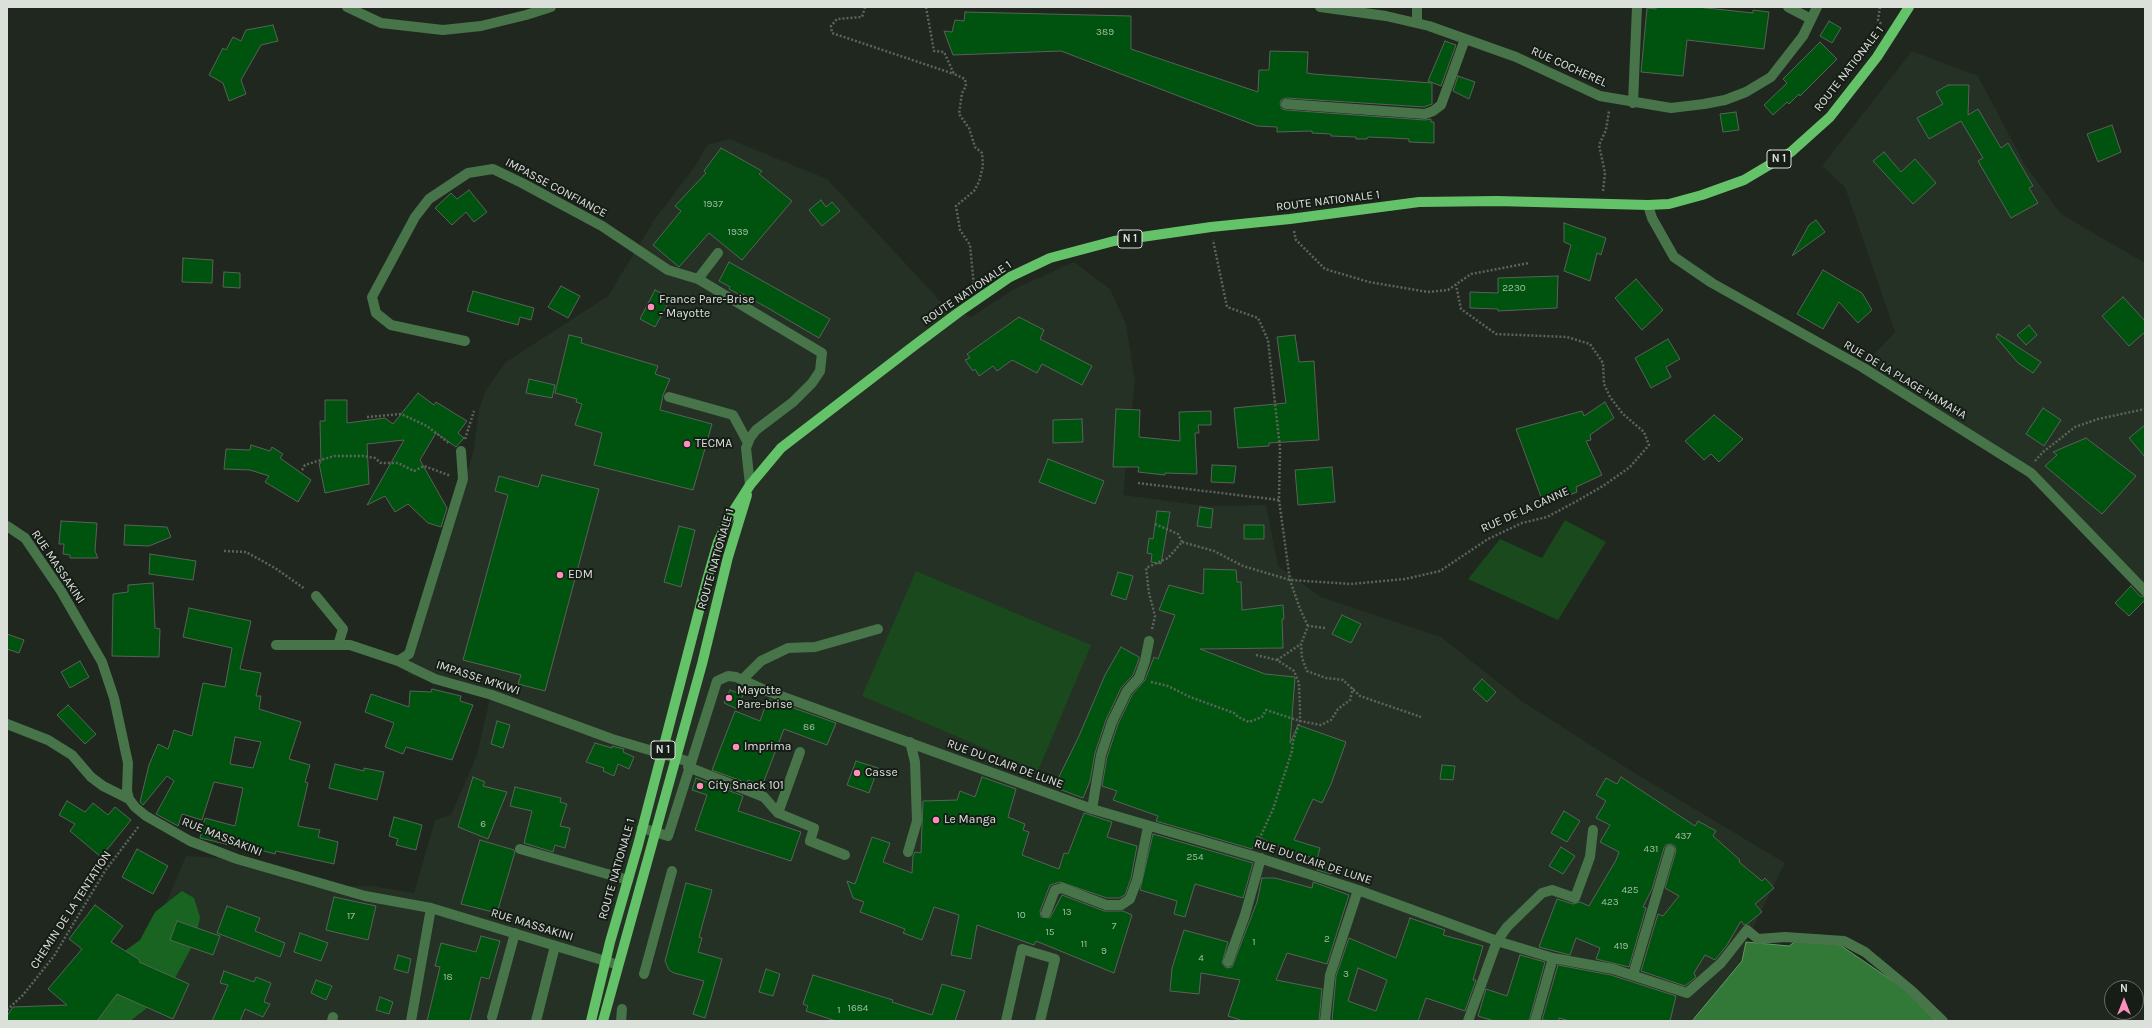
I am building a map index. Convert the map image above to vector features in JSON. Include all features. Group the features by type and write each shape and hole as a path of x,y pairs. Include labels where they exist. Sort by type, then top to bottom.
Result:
{"main road":[{"name":"ROUTE NATIONALE 1","path":"669,755 670,724 718,542 729,518 750,485 781,448 977,300 1010,277 1050,258 1114,242 1211,227 1290,219 1419,202 1497,201 1648,205 1669,204 1744,180 1791,152 1830,117 1877,57 1909,7"},
{"name":"ROUTE NATIONALE 1","path":"590,1021 609,961 642,828 702,664 728,557 750,485"},
{"name":"ROUTE NATIONALE 1","path":"603,1021 654,832 669,755 670,724"}],"street":[{"path":"347,7 381,23 443,30 480,26 526,15 550,7"},
{"name":"RUE COCHEREL","path":"1320,7 1386,16 1417,23 1516,57 1600,96 1633,103 1671,108 1704,104 1746,92 1771,77 1803,36 1817,7"},
{"path":"1417,7 1417,23"},
{"path":"1633,103 1637,7"},
{"path":"1788,7 1811,19"},
{"path":"1286,104 1425,114 1433,111 1441,105 1465,39"},
{"name":"IMPASSE CONFIANCE","path":"465,341 392,325 376,313 372,297 381,278 420,211 429,199 468,173 493,169 522,182 602,226 668,270 698,279 822,353 820,371 812,383 793,402 756,430 748,443"},
{"name":"RUE DE LA PLAGE HAMAHA","path":"1648,205 1652,218 1674,257 1712,283 1862,367 2027,470 2145,591"},
{"path":"698,279 718,253"},
{"path":"669,397 733,415 748,443 747,467 750,485"},
{"path":"398,661 409,654 463,479 461,451"},
{"name":"RUE MASSAKINI","path":"7,526 26,538 61,592 102,662 114,698 128,763 127,791 129,799 135,807 146,816 190,840 237,859 364,896 431,908 609,961"},
{"path":"316,596 343,629 338,644"},
{"path":"744,679 761,661 788,648 814,647 878,629"},
{"path":"1092,809 1101,755 1110,728 1127,691 1139,678 1145,662 1149,641"},
{"name":"IMPASSE M'KIWI","path":"276,644 350,644 398,661 435,679 492,695 612,739 669,755"},
{"name":"RUE DU CLAIR DE LUNE","path":"642,828 668,836 689,765 717,681 728,676 744,679 768,691 910,742 973,767 1092,809 1148,826 1196,838 1358,890 1497,942 1553,958 1613,969 1687,993 1721,963 1747,930 1758,938 1785,937 1844,941 1866,952 1912,991 1942,1021"},
{"path":"7,724 48,740 72,755 91,777 103,786 129,799"},
{"path":"908,852 916,821 915,762 910,742"},
{"path":"778,813 800,752"},
{"path":"669,755 764,797 778,813 814,828 810,841 846,855"},
{"path":"1046,913 1055,890 1062,888 1106,905 1121,905 1130,899 1137,880 1148,826"},
{"path":"1468,1021 1497,942 1507,927 1542,893 1552,890 1575,898 1590,857 1593,830"},
{"path":"520,849 628,880"},
{"path":"1634,975 1670,850"},
{"path":"1228,962 1245,915 1257,857"},
{"path":"644,974 672,871"},
{"path":"1325,1021 1330,975 1358,890"},
{"path":"411,1021 431,908"},
{"path":"492,1017 515,933"},
{"path":"536,1021 555,946"},
{"path":"1006,1021 1022,949 1055,959 1040,1021"},
{"path":"1535,1021 1553,958"},
{"path":"621,1021 622,1009"}],"path":[{"path":"865,7 862,17 837,19 831,26 832,33 965,79 966,86 961,98 959,114 969,128 975,147 982,153 983,159 979,182 974,191 956,206 960,230 970,245 977,300"},
{"path":"926,7 934,51 944,52 954,74"},
{"path":"1601,204 1605,173 1599,145 1606,130 1613,99"},
{"path":"1290,219 1296,240 1325,270 1369,282 1428,292 1448,290 1471,274 1529,263"},
{"path":"1211,227 1226,307 1258,318 1268,340 1280,448 1279,500 1290,580 1300,609 1308,626 1301,644 1302,658 1307,671 1326,678 1343,680 1360,696 1421,717"},
{"name":"RUE DE LA CANNE","path":"1182,542 1214,551 1243,566 1290,580 1351,584 1405,579 1440,571 1488,539 1522,523 1546,517 1603,486 1630,467 1649,445 1644,432 1623,414 1610,397 1604,384 1603,363 1590,344 1567,337 1496,334 1461,309 1456,285"},
{"path":"2027,470 2043,452 2075,427 2098,419 2145,409"},
{"path":"367,417 402,414 427,426 442,439 461,451 474,411"},
{"path":"302,470 305,466 334,456 363,456 375,458 381,463 398,463 414,471 424,466 442,475 463,479"},
{"path":"1138,483 1279,500"},
{"path":"1149,641 1155,616 1149,592 1146,568 1168,558 1182,542 1178,534 1155,524"},
{"path":"224,551 246,552 275,568 316,596"},
{"path":"1308,626 1325,628"},
{"path":"1277,660 1301,644"},
{"path":"1256,655 1277,660 1294,671 1299,683 1300,721 1277,798 1261,834 1257,857"},
{"path":"1139,678 1168,686 1190,697 1234,713 1238,718 1249,722 1262,718 1266,710 1300,721 1321,725 1331,720 1338,709 1350,700 1353,688"},
{"name":"CHEMIN DE LA TENTATION","path":"7,1010 23,995 54,956 105,872 146,816"}],"shaded area":[{"path":"1912,51 1978,76 2025,165 2061,214 2145,263 2145,591 2031,473 1862,367 1895,332 1845,187 1822,166"},
{"path":"729,139 827,179 943,304 971,317 1014,289 1074,262 1110,289 1126,324 1135,381 1123,495 1207,506 1266,505 1278,566 1321,597 1441,637 1523,702 1633,772 1785,863 1746,942 1742,961 1692,1021 116,1021 186,856 219,858 314,887 372,886 414,893 435,820 451,815 477,755 490,698 407,674 474,449 479,409 486,390 506,362 608,296 655,219 695,166 707,145"},
{"path":"1565,520 1606,542 1558,620 1468,579 1500,539 1542,558"},
{"path":"916,571 1091,645 1038,771 862,696"},
{"path":"182,891 194,898 200,917 196,939 173,982 160,998 130,1021 80,1021 110,969 126,950 140,940 155,912"},
{"path":"1799,939 1840,945 1903,988 1936,1021 1692,1021 1742,961 1746,942 1789,946"}],"building":[{"path":"1656,7 1697,7 1753,13 1753,10 1769,12 1764,49 1687,40 1683,76 1641,72 1647,8 1656,9"},
{"path":"965,12 1131,16 1131,49 1258,92 1259,70 1269,70 1270,51 1308,52 1307,73 1432,83 1432,104 1424,107 1286,98 1281,100 1280,104 1282,109 1286,110 1425,120 1431,119 1431,122 1434,122 1434,143 1409,142 1409,139 1392,138 1368,137 1367,139 1356,139 1356,137 1331,136 1331,134 1312,133 1312,131 1277,132 1277,127 1257,126 1061,51 953,55 944,31 952,32 955,20 964,21"},
{"path":"1829,21 1841,28 1832,43 1820,36"},
{"path":"273,25 278,41 261,45 241,80 246,94 229,101 223,83 209,75 223,48 226,50 233,37 241,41 246,30"},
{"path":"1445,41 1456,45 1441,86 1428,81"},
{"path":"1820,42 1837,59 1800,96 1799,94 1789,104 1787,102 1773,115 1764,105 1787,83 1783,79"},
{"path":"1458,76 1475,82 1469,99 1453,91"},
{"path":"1948,85 1969,85 1968,115 1978,109 2001,148 2008,143 2033,186 2029,188 2038,203 2011,218 1978,161 1983,158 1961,121 1929,139 1917,118 1943,104 1936,92"},
{"path":"1736,112 1739,130 1723,132 1720,114"},
{"path":"2112,125 2121,152 2098,162 2087,134"},
{"path":"721,148 762,171 759,174 792,201 742,260 709,233 679,267 653,245 681,211 675,206 706,173 704,171"},
{"path":"1884,152 1901,172 1915,159 1936,183 1913,204 1873,161"},
{"path":"469,190 487,212 474,222 466,212 452,225 435,208 451,193 457,199"},
{"path":"821,200 826,207 832,202 840,211 822,226 809,210"},
{"path":"1816,220 1825,232 1792,256 1809,225"},
{"path":"1564,223 1606,238 1601,255 1597,253 1590,281 1564,271 1571,245 1564,242"},
{"path":"183,258 213,260 212,283 182,282"},
{"path":"729,262 830,319 819,338 741,293 740,295 729,289 730,287 719,281"},
{"path":"1823,270 1862,293 1872,310 1858,323 1839,302 1823,329 1797,314"},
{"path":"224,272 240,273 240,288 223,287"},
{"path":"1558,276 1557,308 1498,311 1498,309 1470,308 1470,292 1498,293 1498,278"},
{"path":"1636,279 1663,310 1642,330 1615,298"},
{"path":"561,286 580,296 568,318 548,307"},
{"path":"655,290 671,298 655,327 640,319"},
{"path":"473,291 534,308 531,320 520,317 518,325 467,311"},
{"path":"2123,297 2145,321 2145,332 2129,346 2102,316"},
{"path":"1019,317 1044,330 1040,339 1092,366 1082,385 1042,364 1037,373 1012,360 997,371 993,366 979,376 975,369 973,371 965,360 970,358 967,354"},
{"path":"2029,325 2037,335 2026,345 2017,335"},
{"path":"1998,334 2041,362 2033,373 2018,363 1996,337"},
{"path":"569,335 582,338 581,343 658,366 655,374 670,379 663,395 660,410 712,424 693,490 594,465 602,433 575,425 582,404 576,402 577,399 555,393"},
{"path":"1295,335 1299,362 1314,361 1319,440 1269,443 1269,446 1238,448 1234,408 1286,403 1277,337"},
{"path":"1668,339 1680,359 1666,367 1671,377 1651,388 1635,358"},
{"path":"529,379 555,385 552,398 526,393"},
{"path":"418,393 434,405 436,402 467,421 458,433 464,438 456,447 436,433 420,460 447,508 441,527 428,523 408,504 395,512 385,496 367,505 404,440 367,444 369,484 325,493 319,463 321,463 320,421 325,421 325,400 347,400 347,423 385,418 393,424"},
{"path":"1605,402 1614,418 1590,435 1591,440 1586,441 1602,475 1576,487 1577,492 1544,505 1516,429 1582,411 1584,416"},
{"path":"2043,408 2061,420 2044,446 2026,434"},
{"path":"1116,409 1140,410 1139,437 1180,441 1179,412 1211,411 1211,425 1198,425 1199,433 1195,433 1197,474 1165,473 1165,475 1138,472 1139,467 1113,467"},
{"path":"1714,415 1743,439 1719,462 1711,454 1704,460 1685,441"},
{"path":"1082,419 1083,442 1053,443 1053,420"},
{"path":"2145,425 2145,457 2129,438"},
{"path":"2086,438 2136,476 2102,514 2045,466 2057,455 2053,452"},
{"path":"251,445 270,451 272,447 283,454 280,458 311,480 298,502 265,482 269,476 250,470 224,469 226,449 250,450"},
{"path":"1048,459 1104,481 1095,504 1039,482"},
{"path":"1212,465 1236,466 1234,483 1211,482"},
{"path":"1332,467 1335,502 1298,505 1295,470"},
{"path":"542,475 599,489 545,691 518,684 521,675 463,660 508,495 495,491 499,476 538,487"},
{"path":"1200,507 1213,509 1211,528 1197,526"},
{"path":"1157,511 1170,512 1161,564 1151,562 1152,554 1147,553 1149,538 1153,539"},
{"path":"61,521 97,523 95,551 98,558 70,558 70,555 63,554 64,544 59,544"},
{"path":"125,525 167,527 171,537 149,546 124,545"},
{"path":"1244,525 1264,525 1264,539 1244,539"},
{"path":"679,526 695,530 681,587 664,582"},
{"path":"150,554 196,561 193,580 149,574"},
{"path":"1204,569 1236,570 1237,582 1241,582 1242,610 1283,605 1283,648 1200,649 1265,674 1295,677 1290,743 1298,725 1346,742 1331,784 1322,803 1313,799 1294,840 1320,848 1317,859 1285,850 1257,836 1252,849 1156,821 1158,816 1113,800 1117,791 1102,786 1107,757 1118,724 1132,695 1145,680 1154,657 1158,659 1175,615 1159,610 1169,585 1203,594"},
{"path":"1118,572 1133,576 1126,600 1111,595"},
{"path":"153,583 155,628 160,629 159,657 112,656 113,594 128,592 128,585"},
{"path":"2131,586 2140,596 2145,597 2145,600 2129,616 2115,603"},
{"path":"189,608 251,621 240,669 261,673 256,696 261,696 259,709 301,722 289,759 310,765 305,782 308,783 298,826 320,830 318,837 338,842 334,864 276,851 275,854 260,850 260,852 200,838 205,818 235,826 243,788 214,782 202,820 182,814 178,826 156,814 174,781 167,776 143,805 140,802 149,765 158,744 168,749 174,730 192,736 203,683 225,687 232,648 183,637","holes":["235,737 261,742 253,768 230,764"]},
{"path":"1342,615 1361,624 1351,643 1332,634"},
{"path":"7,634 24,640 19,653 7,649"},
{"path":"1121,647 1139,657 1139,659 1133,675 1121,688 1106,720 1095,753 1090,781 1083,798 1054,787 1079,736 1105,675"},
{"path":"80,661 89,677 70,688 61,672"},
{"path":"1482,679 1496,692 1487,702 1473,689"},
{"path":"432,689 461,696 460,701 473,705 452,760 406,747 403,754 385,747 394,723 365,712 371,694 409,707 410,691 431,692"},
{"path":"730,690 743,695 737,709 724,703"},
{"path":"768,699 836,723 827,745 784,729 762,786 748,780 747,783 712,770 735,711 760,721"},
{"path":"68,705 96,734 85,744 57,715"},
{"path":"497,721 510,725 503,748 491,744"},
{"path":"595,743 612,748 612,746 624,749 623,752 634,757 629,769 618,764 614,776 603,771 604,768 586,762"},
{"path":"856,761 878,768 869,793 847,785"},
{"path":"335,764 364,771 364,768 384,772 377,800 329,788"},
{"path":"1442,765 1455,766 1453,780 1440,779"},
{"path":"473,777 485,782 483,786 507,792 488,839 458,827"},
{"path":"982,777 1016,789 1008,817 1025,824 1023,830 1029,832 1022,855 1059,869 1064,853 1068,854 1084,813 1112,822 1107,837 1137,846 1131,878 1125,895 1119,898 1107,898 1060,882 1050,885 1040,911 1041,917 1050,918 1062,895 1104,911 1123,911 1132,915 1114,973 1036,941 1034,945 977,925 971,959 951,955 959,915 934,907 922,940 903,933 905,929 860,912 864,902 853,898 847,881 855,884 872,837 890,843 883,862 912,873 913,856 915,852 921,853 923,801 957,800 960,791 975,797"},
{"path":"1621,777 1695,826 1698,821 1716,831 1713,836 1740,860 1739,862 1762,881 1765,878 1774,888 1755,904 1762,912 1747,924 1744,925 1741,921 1727,945 1715,960 1705,955 1694,973 1696,977 1685,986 1641,971 1658,914 1663,916 1679,896 1665,888 1676,851 1675,846 1671,844 1666,845 1664,848 1652,889 1643,907 1646,908 1629,967 1596,959 1600,948 1576,938 1570,955 1539,947 1557,899 1573,904 1580,902 1589,906 1616,860 1619,852 1600,842 1610,825 1596,818 1606,801 1596,795 1606,778 1617,784"},
{"path":"696,778 743,796 738,811 801,832 791,861 695,830 707,795 692,790"},
{"path":"515,787 561,798 560,802 567,804 560,826 570,828 565,848 555,845 553,852 524,843 532,811 510,806"},
{"path":"67,801 85,812 93,803 108,815 115,807 131,820 101,857 70,831 75,824 59,815"},
{"path":"1564,811 1580,821 1567,842 1551,833"},
{"path":"394,817 422,825 416,850 396,845 398,839 389,836"},
{"path":"1153,834 1253,863 1243,898 1195,884 1185,917 1174,914 1177,901 1140,890"},
{"path":"480,840 514,850 515,852 497,913 461,904"},
{"path":"1561,847 1575,856 1563,874 1549,866"},
{"path":"137,849 168,866 153,894 122,877"},
{"path":"1318,866 1332,870 1331,874 1317,870"},
{"path":"1262,878 1275,878 1312,888 1313,882 1349,895 1327,964 1287,953 1276,980 1322,989 1319,1021 1243,1021 1228,1016 1240,980 1201,973 1199,994 1170,991 1172,968 1184,930 1228,942 1222,963 1226,968 1232,967 1257,902"},
{"path":"686,883 712,890 699,937 702,938 698,952 722,959 705,1018 693,1014 704,981 674,973 669,970 665,961"},
{"path":"334,897 376,906 368,940 326,930"},
{"path":"95,905 123,926 111,942 140,960 139,962 189,984 173,1019 117,994 97,1021 7,1021 7,1016 13,1007 67,1005 48,989 82,949 69,939"},
{"path":"227,906 260,918 255,931 285,943 280,957 217,933"},
{"path":"1410,918 1445,930 1443,935 1483,946 1473,980 1476,980 1465,1011 1426,998 1418,1021 1332,1021 1336,976 1349,938 1396,958","holes":["1358,968 1387,980 1376,1011 1348,1001"]},
{"path":"177,921 220,936 213,955 170,940"},
{"path":"300,933 328,943 321,961 294,952"},
{"path":"481,936 500,941 489,979 481,977 470,1021 427,1021 440,967 435,966 441,943 476,952"},
{"path":"398,955 411,959 408,973 394,969"},
{"path":"1520,955 1545,962 1529,1021 1494,1021 1478,1016 1486,989 1507,996"},
{"path":"1558,965 1611,975 1676,996 1670,1021 1570,1021 1559,1018 1559,1021 1542,1020"},
{"path":"766,969 780,974 773,996 759,992"},
{"path":"224,971 254,982 256,977 271,983 264,1002 270,1004 263,1017 245,1009 240,1021 212,1021 228,985 220,983"},
{"path":"813,975 893,1000 892,1002 932,1015 942,984 965,991 955,1021 836,1021 806,1011 808,1006 803,1004"},
{"path":"316,980 332,986 326,1000 311,993"},
{"path":"380,997 393,1002 389,1014 376,1010"}],"place":[{"name":"France Pare-Brise - Mayotte","path":"651,307"},
{"name":"TECMA","path":"687,444"},
{"name":"EDM","path":"560,575"},
{"name":"Mayotte Pare-brise","path":"729,698"},
{"name":"Imprima","path":"736,747"},
{"name":"Casse","path":"857,773"},
{"name":"City Snack 101","path":"700,786"},
{"name":"Le Manga","path":"936,820"}]}
